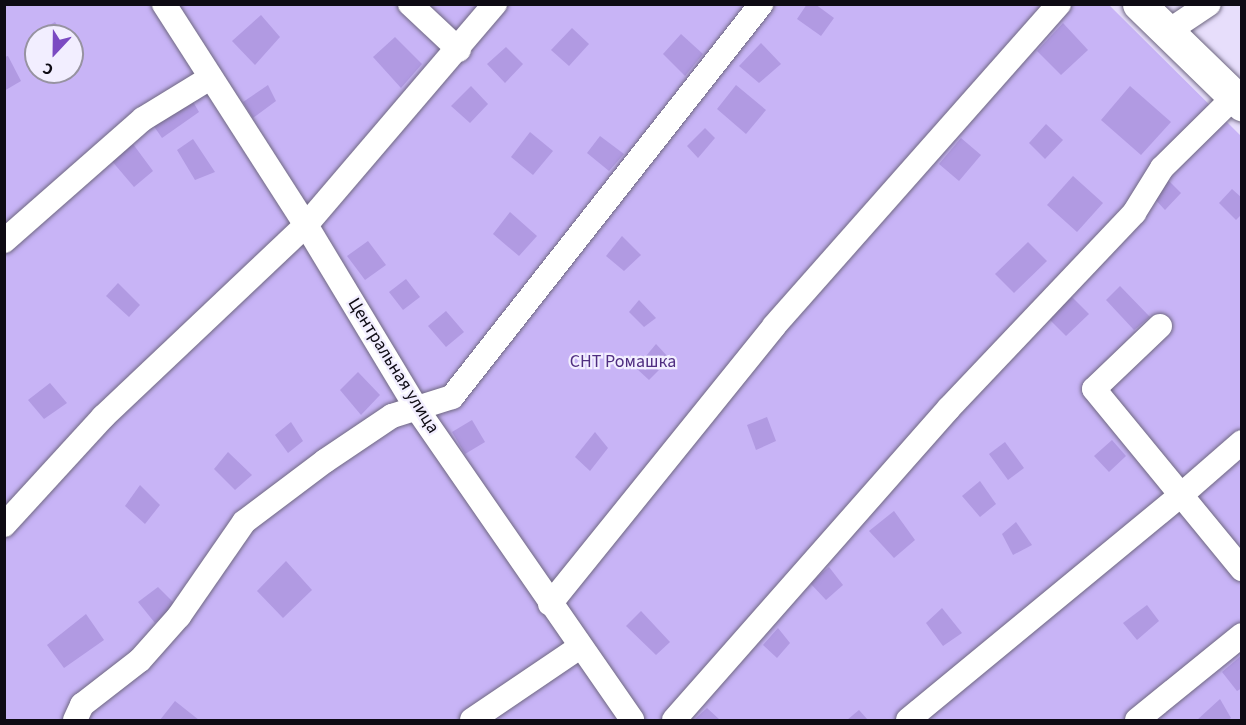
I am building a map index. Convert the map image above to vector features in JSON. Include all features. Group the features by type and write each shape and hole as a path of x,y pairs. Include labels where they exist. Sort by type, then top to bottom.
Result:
{"main road":[{"path":"1139,4 1238,101"}],"street":[{"name":"Центральная улица","path":"164,4 306,225 417,409 632,720"},
{"path":"410,4 459,50"},
{"path":"4,525 103,417 306,225 459,50 495,4"},
{"path":"75,720 82,705 140,660 179,616 244,522 315,468 392,416 452,397 761,4"},
{"path":"550,604 774,326 1059,4"},
{"path":"1167,32 1209,4"},
{"path":"4,241 143,119 210,78"},
{"path":"674,720 949,408 1134,213 1162,168 1238,101"},
{"path":"1160,326 1094,389 1242,569"},
{"path":"908,720 1180,496 1242,442"},
{"path":"1137,720 1242,635"},
{"path":"472,720 580,647"}],"green space":[{"name":"СНТ Ромашка","path":"4,5 1109,5 1241,136 1241,720 5,720"}],"building":[{"path":"807,4 815,4 834,18 821,36 797,19"},
{"path":"261,15 280,37 255,65 232,41"},
{"path":"1063,23 1088,50 1061,75 1037,51"},
{"path":"572,28 589,44 569,66 551,50"},
{"path":"681,34 703,54 685,76 663,54"},
{"path":"395,37 422,64 401,88 373,57"},
{"path":"761,43 781,64 759,83 739,66"},
{"path":"506,47 523,64 505,83 487,64"},
{"path":"8,56 21,81 4,91 4,57"},
{"path":"268,85 276,101 253,118 243,102"},
{"path":"736,85 766,110 746,134 717,109"},
{"path":"471,86 488,104 470,123 451,106"},
{"path":"1130,86 1171,122 1141,155 1101,120"},
{"path":"192,100 199,112 162,138 153,125"},
{"path":"1046,124 1063,140 1045,159 1029,143"},
{"path":"705,128 715,138 698,158 687,146"},
{"path":"530,132 553,151 533,175 511,157"},
{"path":"600,136 624,154 609,171 587,153"},
{"path":"961,138 981,155 959,181 939,164"},
{"path":"193,139 215,172 195,180 177,150"},
{"path":"133,144 153,171 134,187 111,160"},
{"path":"1073,176 1103,203 1077,232 1047,205"},
{"path":"1168,180 1181,193 1165,210 1152,196"},
{"path":"1232,189 1242,198 1242,214 1236,220 1219,203"},
{"path":"510,212 537,236 519,256 493,234"},
{"path":"622,236 641,255 624,271 606,256"},
{"path":"368,241 386,265 365,280 347,256"},
{"path":"1028,242 1047,261 1014,293 995,274"},
{"path":"406,279 420,297 403,310 389,292"},
{"path":"118,283 140,305 129,317 106,296"},
{"path":"1120,286 1150,317 1134,330 1106,300"},
{"path":"1068,293 1089,314 1066,336 1045,315"},
{"path":"639,300 656,318 644,327 629,312"},
{"path":"446,311 464,332 446,347 428,326"},
{"path":"656,344 670,359 649,380 636,368"},
{"path":"358,372 380,395 361,415 340,390"},
{"path":"50,383 67,403 44,419 28,400"},
{"path":"767,417 776,441 756,450 747,425"},
{"path":"472,420 485,442 465,454 452,432"},
{"path":"291,422 303,441 288,453 275,435"},
{"path":"595,432 608,448 590,471 575,457"},
{"path":"1112,440 1126,456 1109,472 1094,456"},
{"path":"1005,442 1024,468 1008,480 989,454"},
{"path":"228,452 252,475 235,490 214,469"},
{"path":"980,481 996,504 980,517 962,496"},
{"path":"140,485 160,505 145,524 125,506"},
{"path":"894,511 915,540 894,558 869,531"},
{"path":"1016,522 1032,545 1013,555 1002,534"},
{"path":"286,561 312,590 283,618 257,591"},
{"path":"829,567 843,585 826,600 810,583"},
{"path":"158,587 175,604 155,623 138,602"},
{"path":"1147,605 1159,621 1137,640 1123,623"},
{"path":"942,608 962,633 943,646 926,623"},
{"path":"641,611 670,642 656,655 626,626"},
{"path":"86,614 104,640 64,668 47,645"},
{"path":"778,628 790,643 777,658 763,645"},
{"path":"1242,655 1242,688 1237,691 1222,672"},
{"path":"1220,699 1231,718 1228,720 1197,720"},
{"path":"175,701 199,720 160,720"},
{"path":"707,708 720,720 694,720"},
{"path":"859,710 868,720 847,720"}]}
